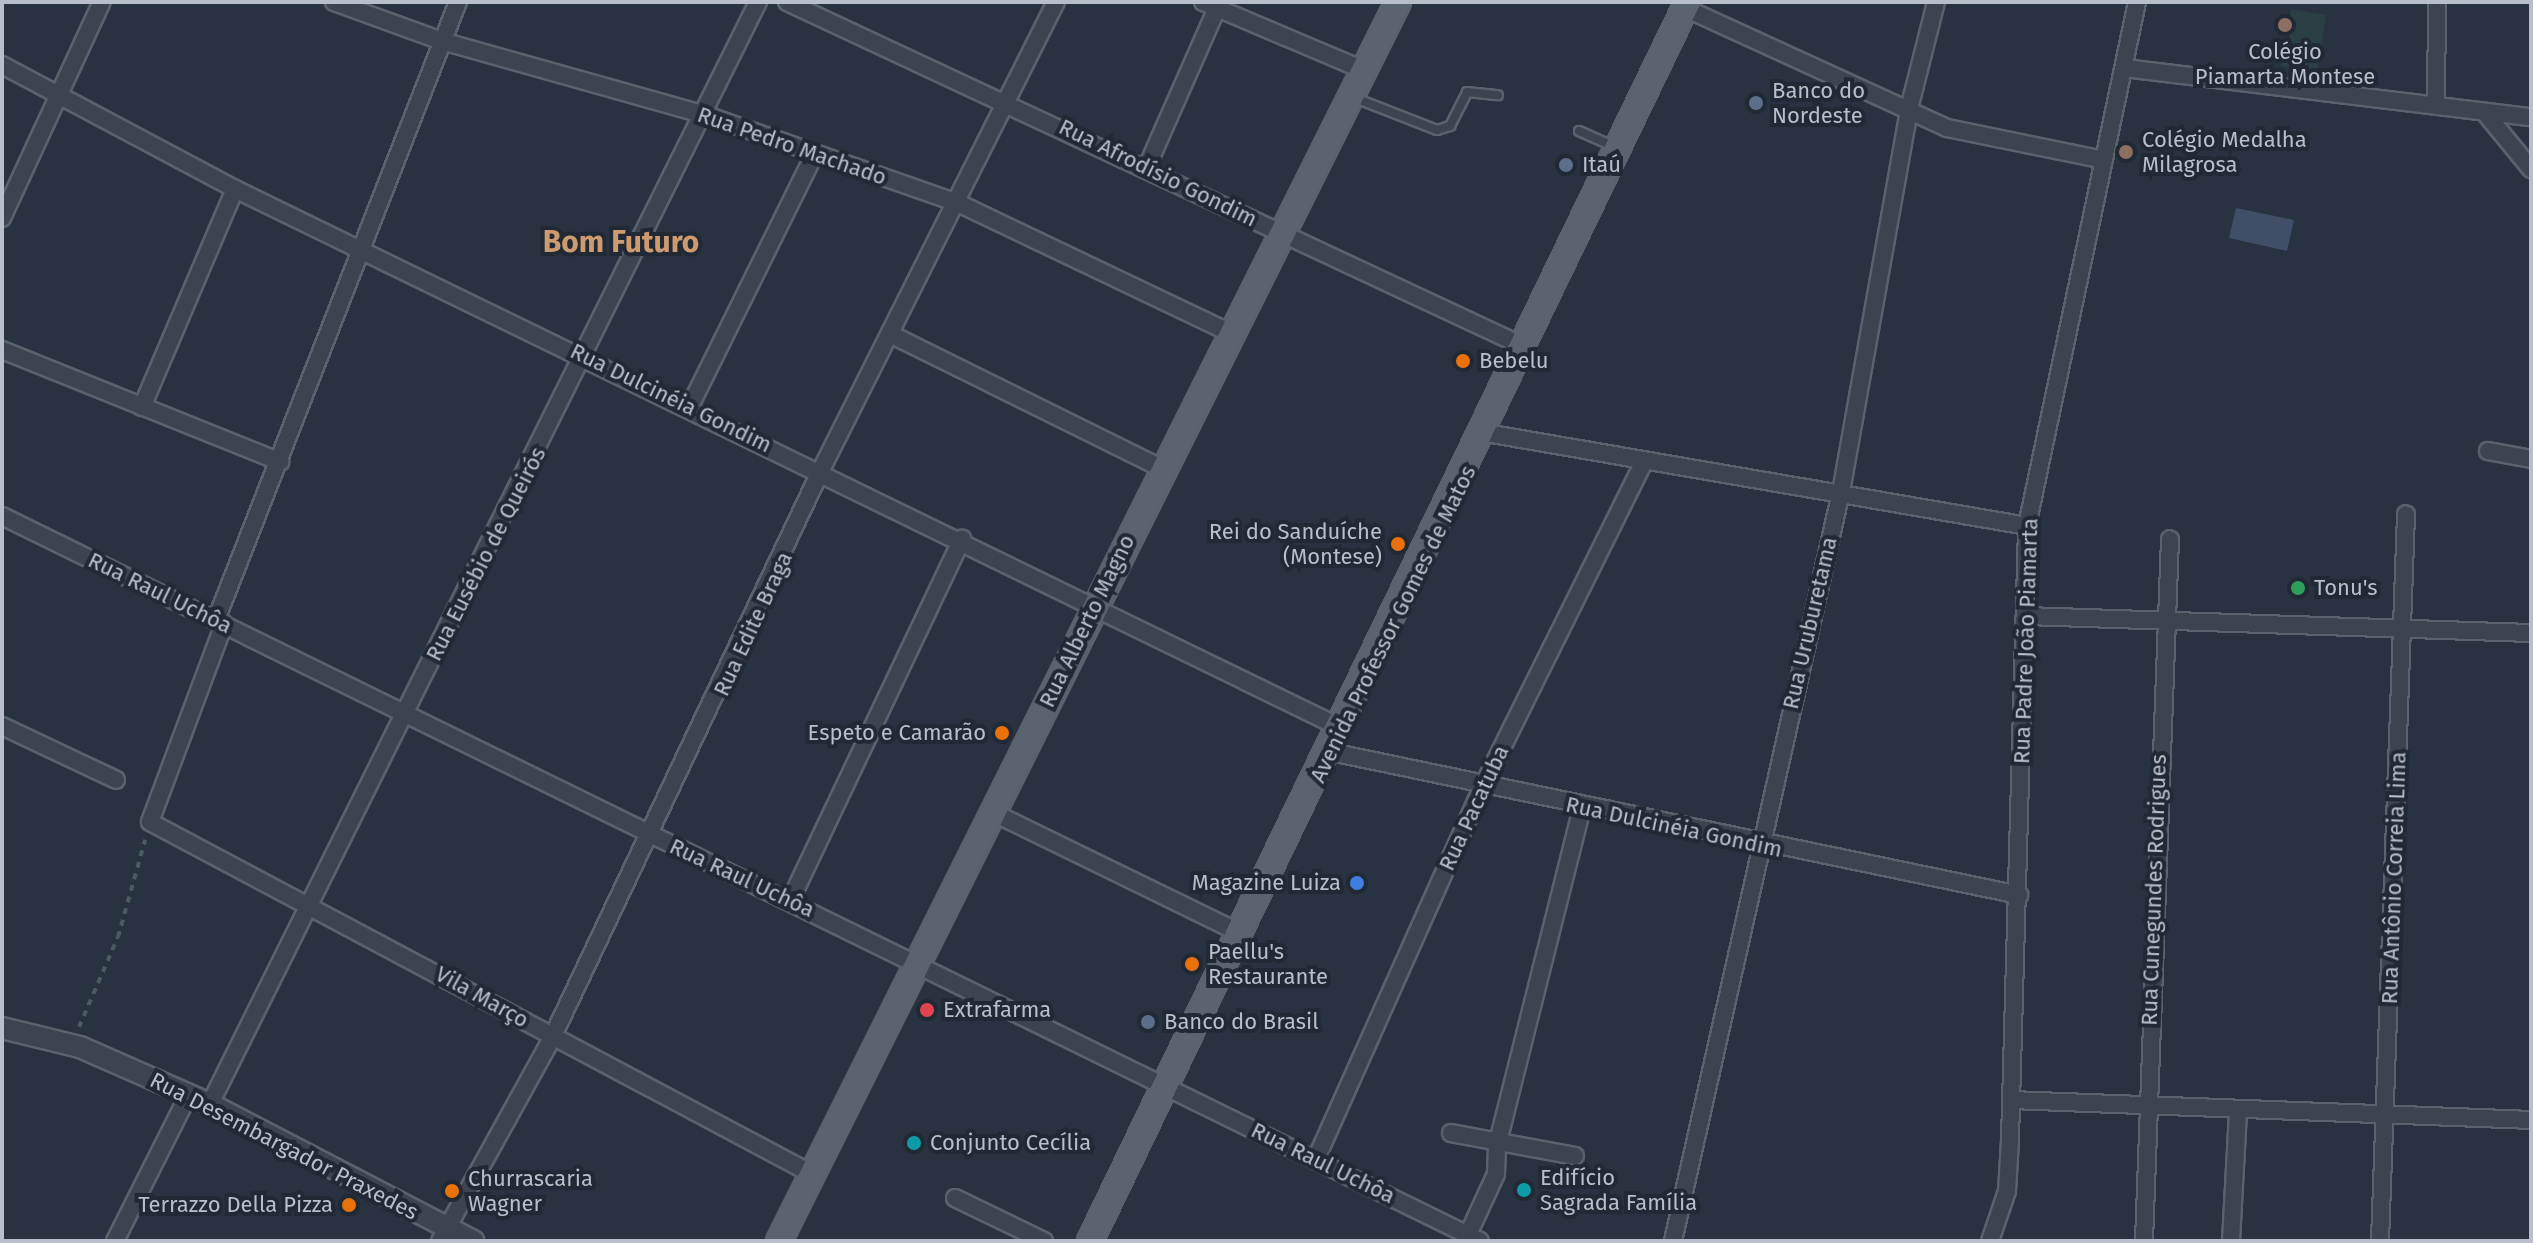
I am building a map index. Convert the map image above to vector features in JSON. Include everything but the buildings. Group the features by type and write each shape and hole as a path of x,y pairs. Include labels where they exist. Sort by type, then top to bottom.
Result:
{"main road":[{"name":"Rua Alberto Magno","path":"779,1241 1398,2"},
{"name":"Avenida Professor Gomes de Matos","path":"1090,1241 1169,1089 1527,348 1619,149 1681,4"}],"street":[{"path":"2,218 62,95 102,2"},
{"name":"Rua Pedro Machado","path":"334,2 442,41 706,115 960,204 1233,334"},
{"path":"150,822 280,462 458,2"},
{"name":"Rua Eusébio de Queirós","path":"210,1104 403,714 586,358 758,2"},
{"name":"Rua Afrodísio Gondim","path":"787,2 1008,101 1527,348"},
{"name":"Rua Edite Braga","path":"443,1234 467,1203 553,1036 652,836 821,470 960,204 1056,2"},
{"name":"Rua Uruburetama","path":"1673,1241 1841,492 1910,105 1936,2"},
{"name":"Rua Padre João Piamarta","path":"1990,1241 2007,1191 2019,895 2027,526 2137,2"},
{"path":"2436,101 2437,2"},
{"path":"1681,4 1910,105 1947,128 2104,160"},
{"path":"1146,169 1210,5 1363,70"},
{"name":"Rua Dulcinéia Gondim","path":"2,65 235,189 365,247 1341,728"},
{"path":"2124,68 2436,101 2486,114 2531,117"},
{"path":"2486,114 2531,169"},
{"path":"690,406 815,153"},
{"path":"142,407 235,189"},
{"path":"892,335 1163,469"},
{"path":"2,350 280,462"},
{"path":"1486,433 2027,526"},
{"path":"2488,451 2531,459"},
{"name":"Rua Pacatuba","path":"1316,1159 1483,786 1644,462"},
{"name":"Rua Antônio Correia Lima","path":"2380,1241 2406,514"},
{"name":"Rua Raul Uchôa","path":"2,516 652,836 791,899 1471,1239"},
{"path":"791,899 962,539"},
{"name":"Rua Cunegundes Rodrigues","path":"2144,1241 2170,539"},
{"path":"2026,616 2531,633"},
{"path":"2,726 116,780"},
{"name":"Rua Dulcinéia Gondim","path":"1331,752 1762,846 2019,895"},
{"path":"1471,1239 1496,1174 1497,1146 1582,808"},
{"path":"994,813 1242,934"},
{"name":"Vila Março","path":"150,822 812,1174"},
{"name":"Rua Desembargador Praxedes","path":"2,1028 71,1044 210,1104 443,1234 473,1241"},
{"path":"115,1241 188,1096"},
{"path":"2011,1100 2531,1120"},
{"path":"2231,1241 2238,1110"},
{"path":"1451,1133 1497,1146 1575,1156"},
{"path":"955,1198 1044,1241"}],"lane":[{"path":"1351,95 1437,130 1450,126 1467,92 1498,95"},
{"path":"1579,131 1619,149"}],"path":[{"path":"71,1044 118,937 150,822"}],"green space":[{"path":"2291,9 2326,15 2317,72 2281,66"}],"water":[{"path":"2236,208 2294,220 2287,251 2229,238"}],"place":[{"name":"Colégio Piamarta Montese","path":"2285,25"},
{"name":"Banco do Nordeste","path":"1756,103"},
{"name":"Colégio Medalha Milagrosa","path":"2126,152"},
{"name":"Itaú","path":"1566,165"},
{"name":"Bebelu","path":"1463,361"},
{"name":"Rei do Sanduíche (Montese)","path":"1398,544"},
{"name":"Tonu's","path":"2298,588"},
{"name":"Espeto e Camarão","path":"1002,733"},
{"name":"Magazine Luiza","path":"1357,883"},
{"name":"Paellu's Restaurante","path":"1192,964"},
{"name":"Extrafarma","path":"927,1010"},
{"name":"Banco do Brasil","path":"1148,1022"},
{"name":"Conjunto Cecília","path":"914,1143"},
{"name":"Edifício Sagrada Família","path":"1524,1190"},
{"name":"Churrascaria Wagner","path":"452,1191"},
{"name":"Terrazzo Della Pizza","path":"349,1205"}],"district":[{"name":"Bom Futuro","path":"621,242"}]}
